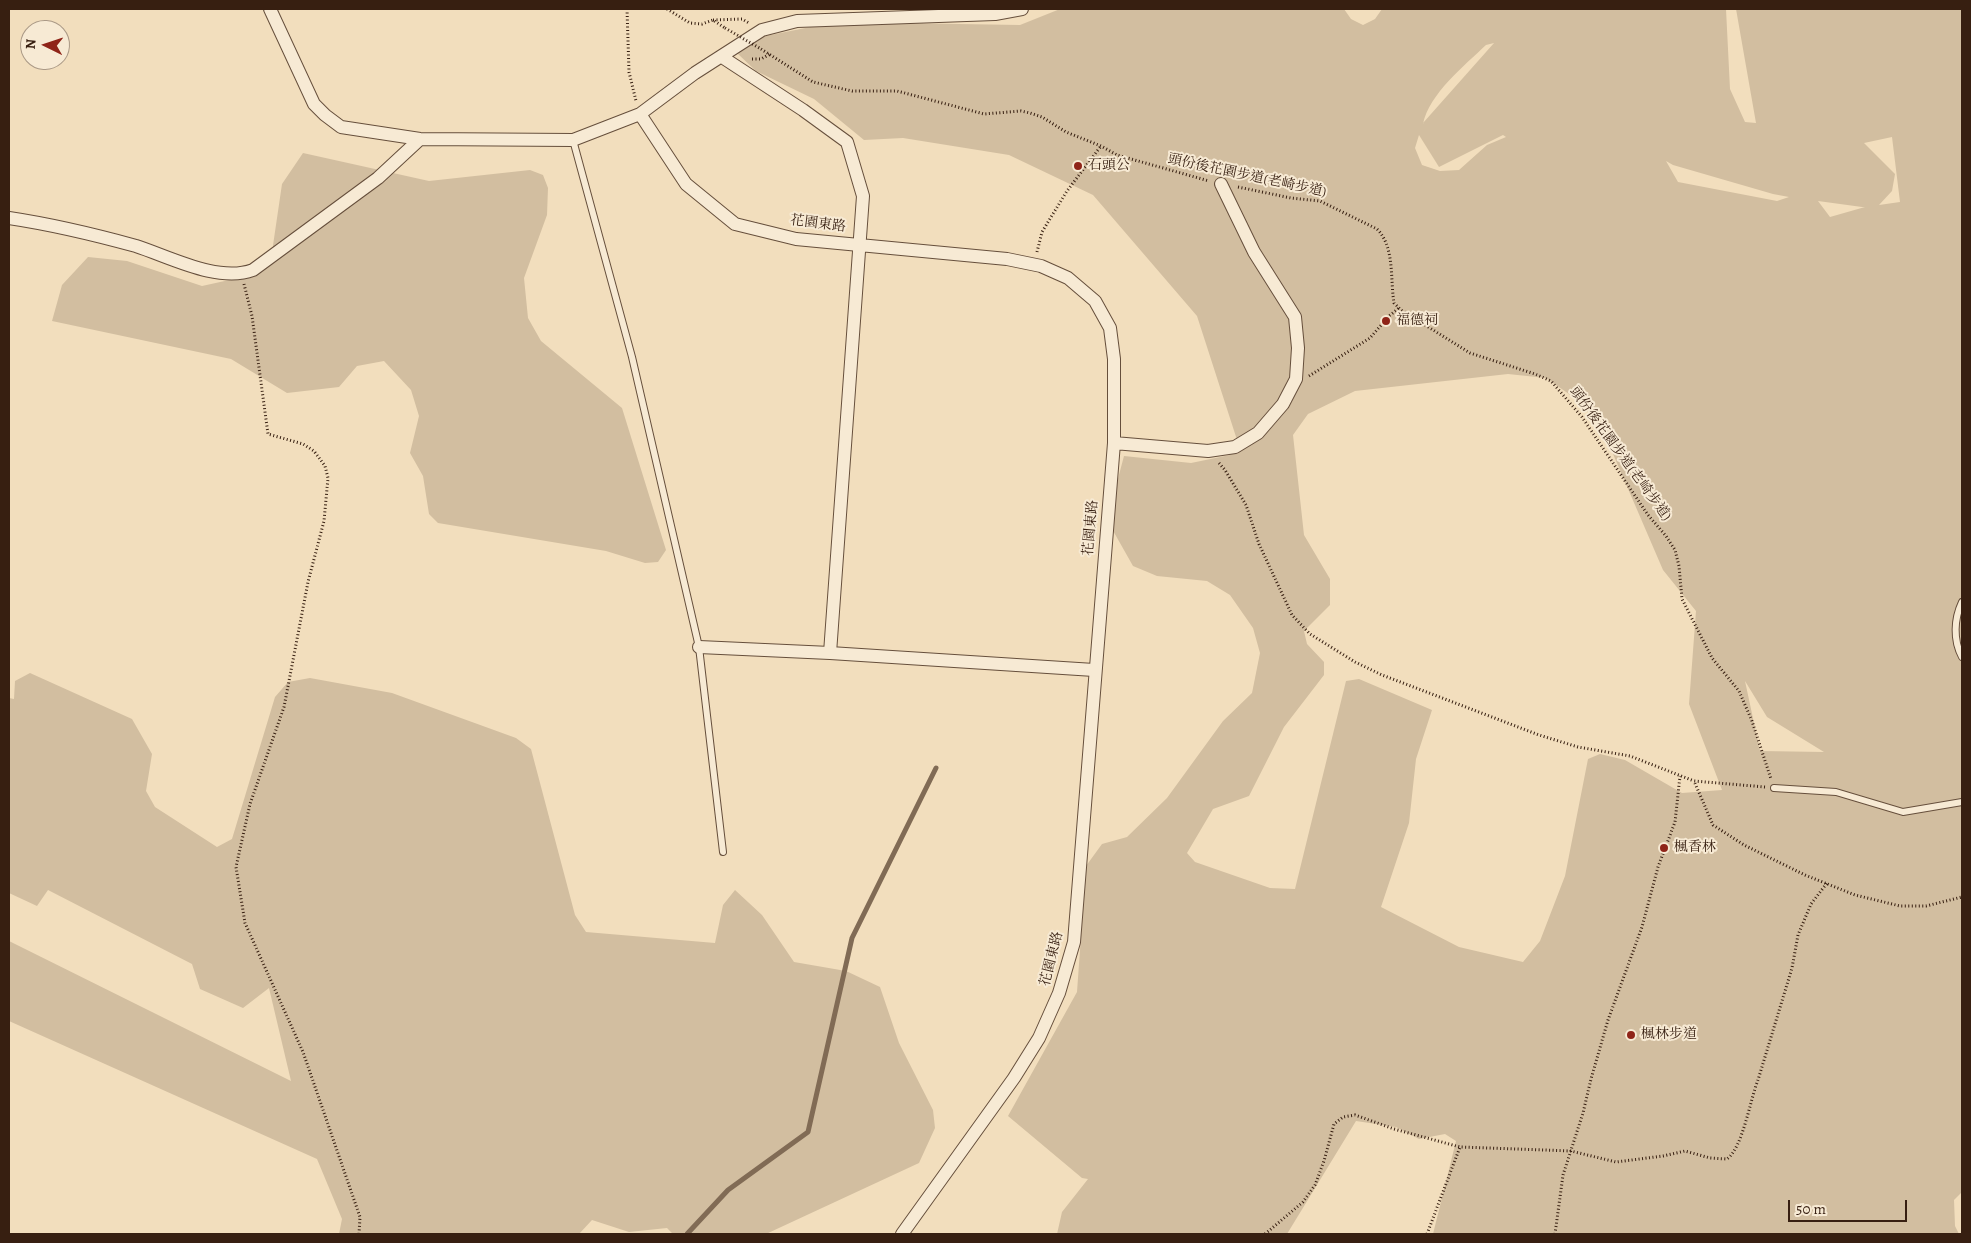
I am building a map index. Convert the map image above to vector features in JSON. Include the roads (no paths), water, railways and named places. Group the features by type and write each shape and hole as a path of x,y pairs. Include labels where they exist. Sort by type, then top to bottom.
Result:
{"street":[{"path":"270,9 314,104 341,127 420,139 573,140 640,114 695,73 762,30 797,20 995,14 1022,9"},
{"path":"722,57 803,110 846,142 863,196 830,653"},
{"name":"花園東路","path":"640,114 686,184 735,224 796,238 1007,259 1041,266 1068,278 1095,301 1110,328 1114,359 1114,443 1094,670 1074,942 1059,993 1039,1038 1014,1078 902,1234"},
{"path":"9,218 135,246 213,272 241,274 253,270 378,178 420,139"},
{"path":"1114,443 1208,451 1235,447 1258,434 1283,404 1296,379 1298,348 1295,317 1254,252 1221,184"},
{"path":"699,647 830,653 1094,670"}],"lane":[{"path":"573,140 632,357 699,647 723,852"},
{"path":"1962,602 1956,614 1956,639 1962,657"},
{"path":"1774,788 1836,792 1903,812 1962,802"}],"waterway":[{"path":"687,1234 728,1190 808,1132 852,938 936,768"}],"place":[{"name":"石頭公","path":"1078,166"},
{"name":"福德祠","path":"1386,321"},
{"name":"楓香林","path":"1664,848"},
{"name":"楓林步道","path":"1631,1035"}]}
